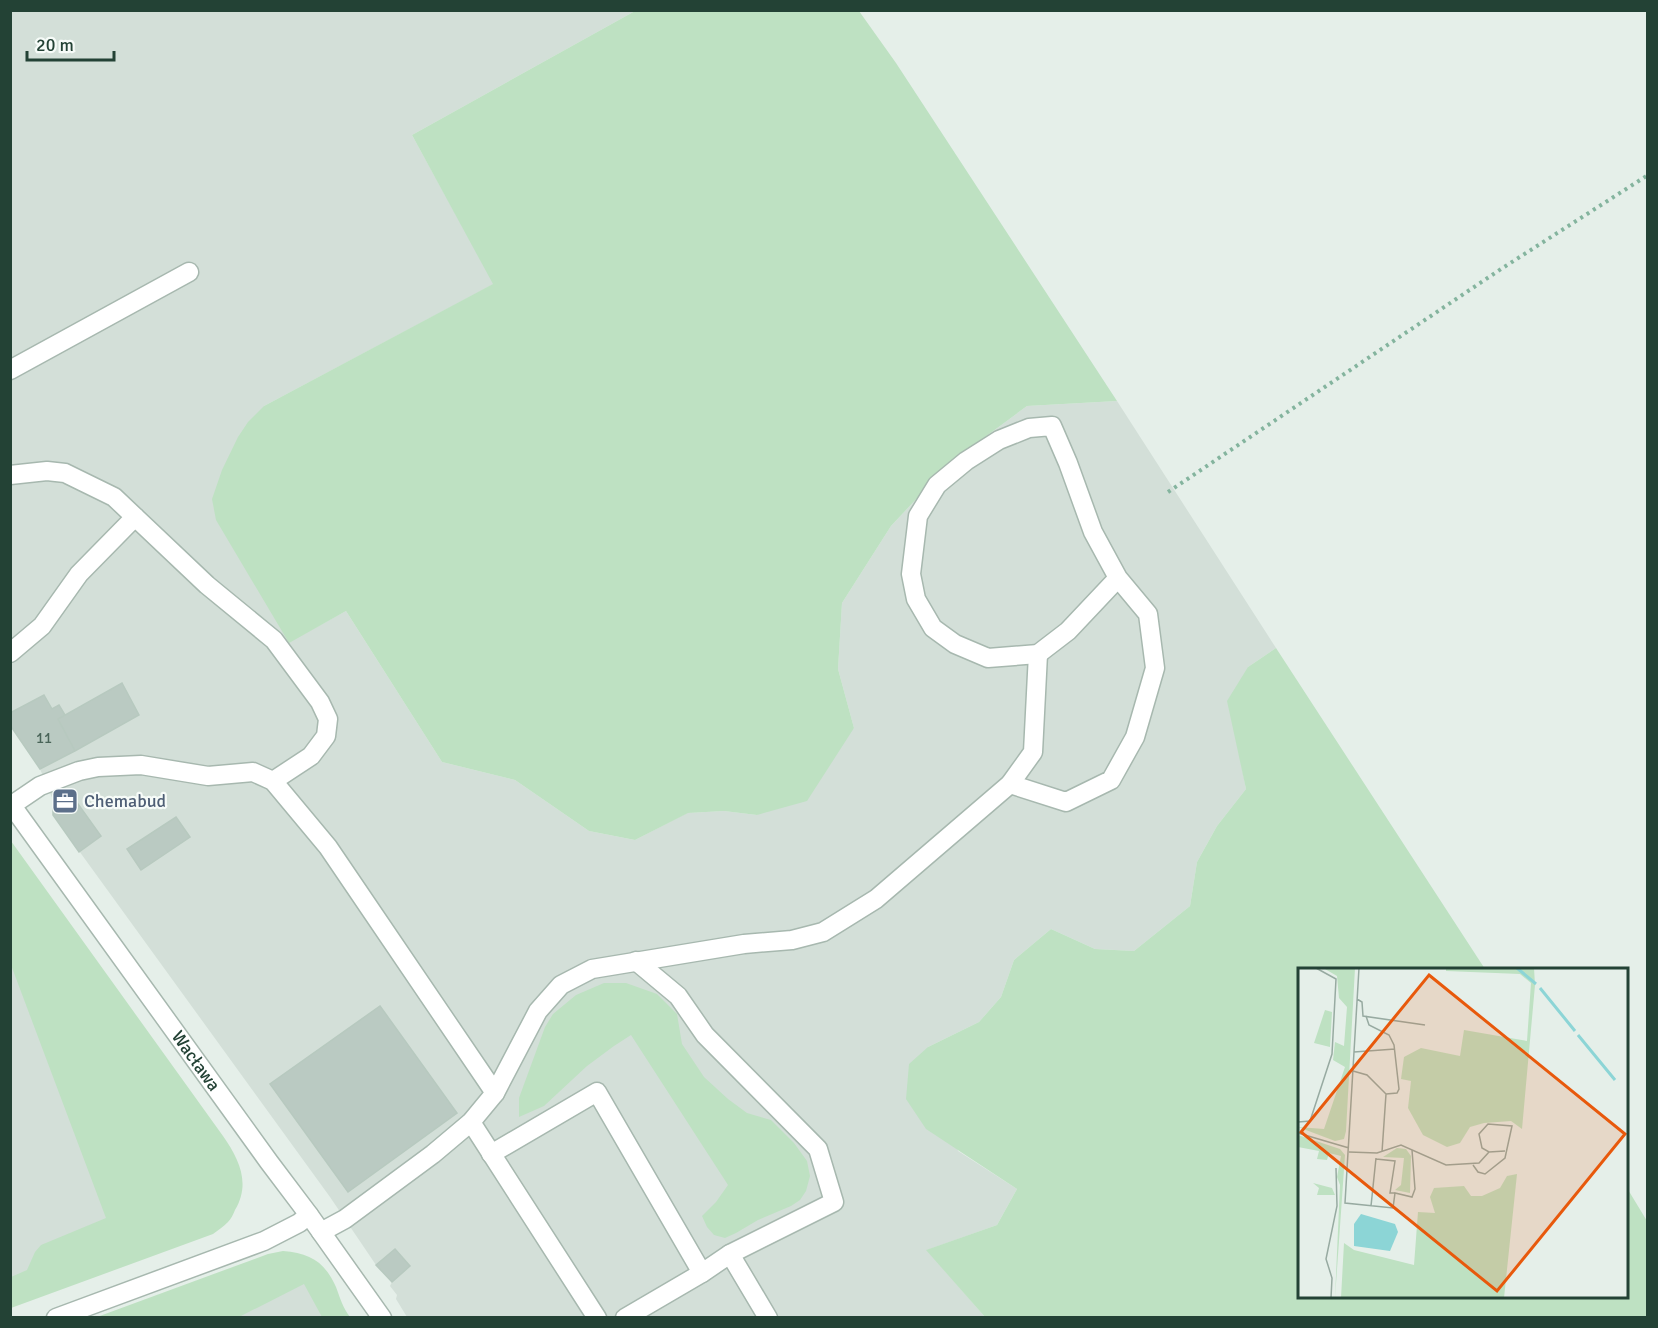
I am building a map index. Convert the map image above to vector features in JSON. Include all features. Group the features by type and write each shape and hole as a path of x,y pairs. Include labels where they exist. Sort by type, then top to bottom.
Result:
{"street":[{"path":"10,370 189,272"},
{"path":"1010,784 1066,802 1112,780 1136,737 1155,668 1148,614 1118,578 1093,532 1052,426 1029,428 999,440 966,461 937,485 918,516 911,574 916,600 933,628 955,645 988,658 1038,654 1068,631 1118,578"},
{"path":"10,475 47,471 65,473 114,496 207,585 274,640 320,702 328,719 326,736 311,756 273,781"},
{"path":"10,653 42,626 79,574 135,517"},
{"path":"321,1232 345,1219 434,1154 471,1122 495,1093 538,1011 561,985 592,969 744,944 792,940 823,932 876,898 1010,784 1033,752 1038,654"},
{"path":"11,804 40,786 79,771 98,767 141,765 208,776 253,772 273,781 328,847 495,1093"},
{"name":"Wacława","path":"11,804 382,1317"},
{"path":"625,1317 702,1273 730,1254 834,1202 818,1149 705,1035 678,996 636,962"},
{"path":"491,1154 597,1092 702,1273"},
{"path":"471,1122 597,1317"},
{"path":"56,1317 264,1241 299,1223 309,1215"},
{"path":"730,1254 768,1317"}],"path":[{"path":"1168,492 1501,269 1647,176"}],"shaded area":[{"path":"10,11 635,11 412,135 494,284 264,406 289,642 346,611 442,762 515,780 589,831 635,840 687,813 724,811 757,815 854,728 838,669 842,603 891,526 951,462 1027,406 1117,401 1276,648 1248,667 1240,757 1246,789 1217,826 1197,862 1190,906 1134,951 1095,949 1051,929 1014,960 1001,997 979,1022 928,1047 958,1151 1017,1189 997,1225 927,1250 985,1317 407,1317 396,1299 397,1295 390,1286 392,1282 376,1265 330,1197 53,815 53,800 40,769 11,725"},
{"path":"10,848 228,1149 11,1308 10,1308"},
{"path":"296,1269 345,1318 164,1318"}],"green space":[{"path":"635,11 859,11 896,63 1117,401 1027,406 951,462 891,526 842,603 838,669 854,728 807,801 757,815 724,811 688,813 635,840 589,831 515,780 442,762 346,611 289,643 216,520 212,499 222,470 238,437 248,422 264,406 493,284 412,135"},
{"path":"1276,648 1484,968 1298,968 1298,1298 1628,1298 1628,1190 1647,1221 1647,1317 985,1317 926,1250 997,1225 1017,1189 926,1129 906,1099 909,1064 928,1047 979,1022 1001,997 1014,960 1051,929 1095,949 1134,951 1190,906 1197,862 1217,826 1246,789 1227,701 1248,667"},
{"path":"11,841 223,1136 238,1162 242,1190 232,1217 213,1234 11,1308 11,1277 27,1270 35,1252 41,1245 106,1218 11,965"},
{"path":"604,983 626,983 657,994 677,1014 682,1044 704,1077 747,1113 771,1120 794,1143 807,1161 810,1176 806,1191 800,1200 725,1238 714,1235 702,1216 728,1185 631,1035 587,1066 544,1106 519,1117 519,1098 545,1027 553,1014 576,995"},
{"path":"283,1251 301,1254 322,1265 332,1278 350,1317 322,1317 304,1284 239,1317 97,1317 268,1254"}],"building":[{"path":"122,683 139,715 75,751 58,719"},
{"path":"44,695 52,709 59,705 65,715 58,719 75,751 40,769 10,725 10,713"},
{"path":"68,790 101,836 79,852 53,815 53,800"},
{"path":"176,817 190,837 141,870 127,849"},
{"path":"380,1006 457,1113 348,1192 270,1084"},
{"path":"395,1249 410,1266 392,1282 376,1265"}],"place":[{"name":"Chemabud","path":"65,801"}]}
